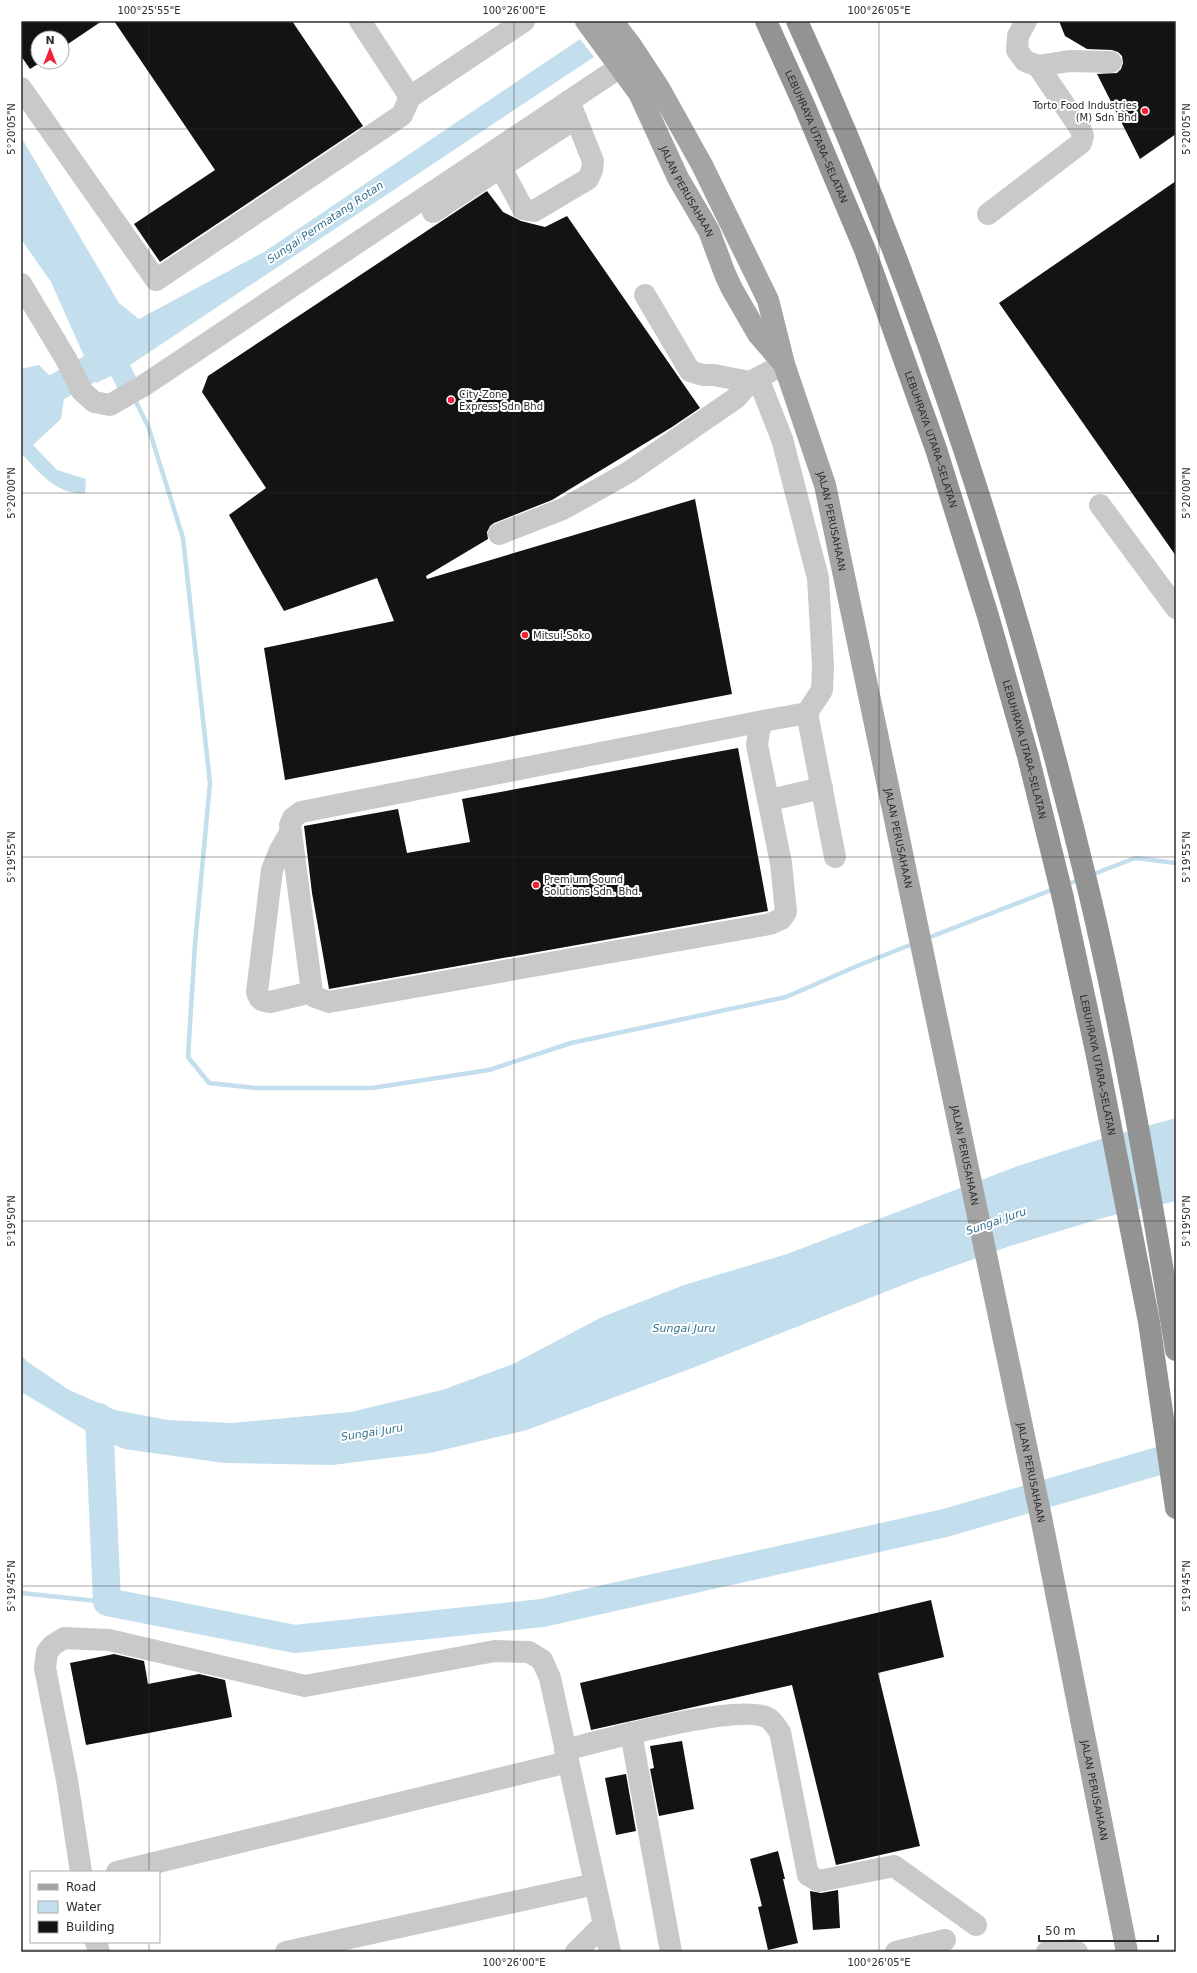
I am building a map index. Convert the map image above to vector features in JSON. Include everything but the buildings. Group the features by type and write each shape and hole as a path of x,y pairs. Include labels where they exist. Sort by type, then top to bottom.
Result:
{"highway":[{"name":"LEBUHRAYA UTARA–SELATAN","path":"766,21 804,105 865,250 936,449 988,616 1028,756 1063,898 1097,1056 1149,1322 1175,1500"},
{"path":"797,21 818,68 899,265 950,406 988,524 1053,750 1089,892 1122,1050 1159,1245 1176,1350"}],"main road":[{"name":"JALAN PERUSAHAAN","path":"586,21 639,93 678,178 709,231 725,274 758,334 784,364"},
{"name":"JALAN PERUSAHAAN","path":"612,21 630,44 659,88 702,165 768,300 784,364 825,485 1042,1522 1127,1952"}],"lane":[{"path":"360,21 410,97"},
{"path":"21,88 156,280 402,115 410,97 524,21"},
{"path":"1026,21 1018,36 1017,50 1025,61 1038,66 1069,61 1112,62"},
{"path":"988,214 1081,143 1083,136 1080,128 1038,66"},
{"path":"432,212 500,166 572,109 620,67"},
{"path":"500,166 524,209 528,211 534,211 588,179 592,170 593,161 572,109"},
{"path":"21,284 66,358 82,391 94,402 110,405 143,386 572,109"},
{"path":"645,294 690,371 703,375 754,380"},
{"path":"499,534 563,509 629,472 736,398 754,380 784,364"},
{"path":"754,380 782,439 818,578 823,666 822,690 807,713 836,857"},
{"path":"1100,505 1176,608"},
{"path":"763,721 759,731 757,745 770,800 781,863 786,912 781,919 770,924 329,1002 315,997 312,992 290,833 290,825 294,818 301,812 763,721 807,713"},
{"path":"770,800 822,788"},
{"path":"290,833 280,850 272,870 257,992 259,998 263,1001 270,1002 312,992"},
{"path":"81,1871 67,1780 45,1668 47,1652 53,1644 64,1638 109,1640 305,1686 495,1651 529,1652 542,1660 550,1678 610,1952"},
{"path":"121,1871 567,1756 631,1733 698,1720 744,1714 768,1718 780,1732 808,1875 819,1881 894,1866 976,1925"},
{"path":"631,1733 671,1952"},
{"path":"286,1952 595,1884"},
{"path":"576,1952 604,1924"},
{"path":"896,1952 945,1940"},
{"path":"1050,1951 1074,1950 1077,1952"}],"water":[{"path":"580,39 594,57 130,365 137,379 118,389 111,376 96,383 51,282 21,239 21,137 119,303 139,319 264,252"},
{"path":"39,365 65,391 61,419 33,445 57,470 86,479 85,493 67,491 58,487 43,476 23,455 21,457 21,369"},
{"name":"Sungai Juru","path":"1176,1118 1176,1201 1106,1217 1010,1246 918,1279 695,1367 527,1430 430,1453 332,1465 224,1463 124,1449 100,1439 21,1392 21,1355 28,1362 69,1390 115,1410 168,1420 231,1423 351,1412 442,1390 511,1365 602,1317 684,1285 787,1254 1018,1166 1110,1136"}],"waterway":[{"name":"Sungai Permatang Rotan","path":"21,407 124,350"},
{"path":"134,398 148,426 183,538 210,783 195,944 188,1057 209,1083 256,1088 372,1088 489,1070 571,1043 786,997 915,943"},
{"path":"1091,875 1135,858 1176,863"},
{"path":"1065,885 1081,879"},
{"path":"925,939 1054,889"},
{"path":"99,1417 107,1602 295,1639 542,1613 945,1523 1176,1456"},
{"path":"21,1593 107,1602"}],"place":[{"name":"Torto Food Industries (M) Sdn Bhd","path":"1145,111"},
{"name":"City-Zone Express Sdn Bhd","path":"451,400"},
{"name":"Mitsui-Soko","path":"525,635"},
{"name":"Premium Sound Solutions Sdn. Bhd.","path":"536,885"}]}
